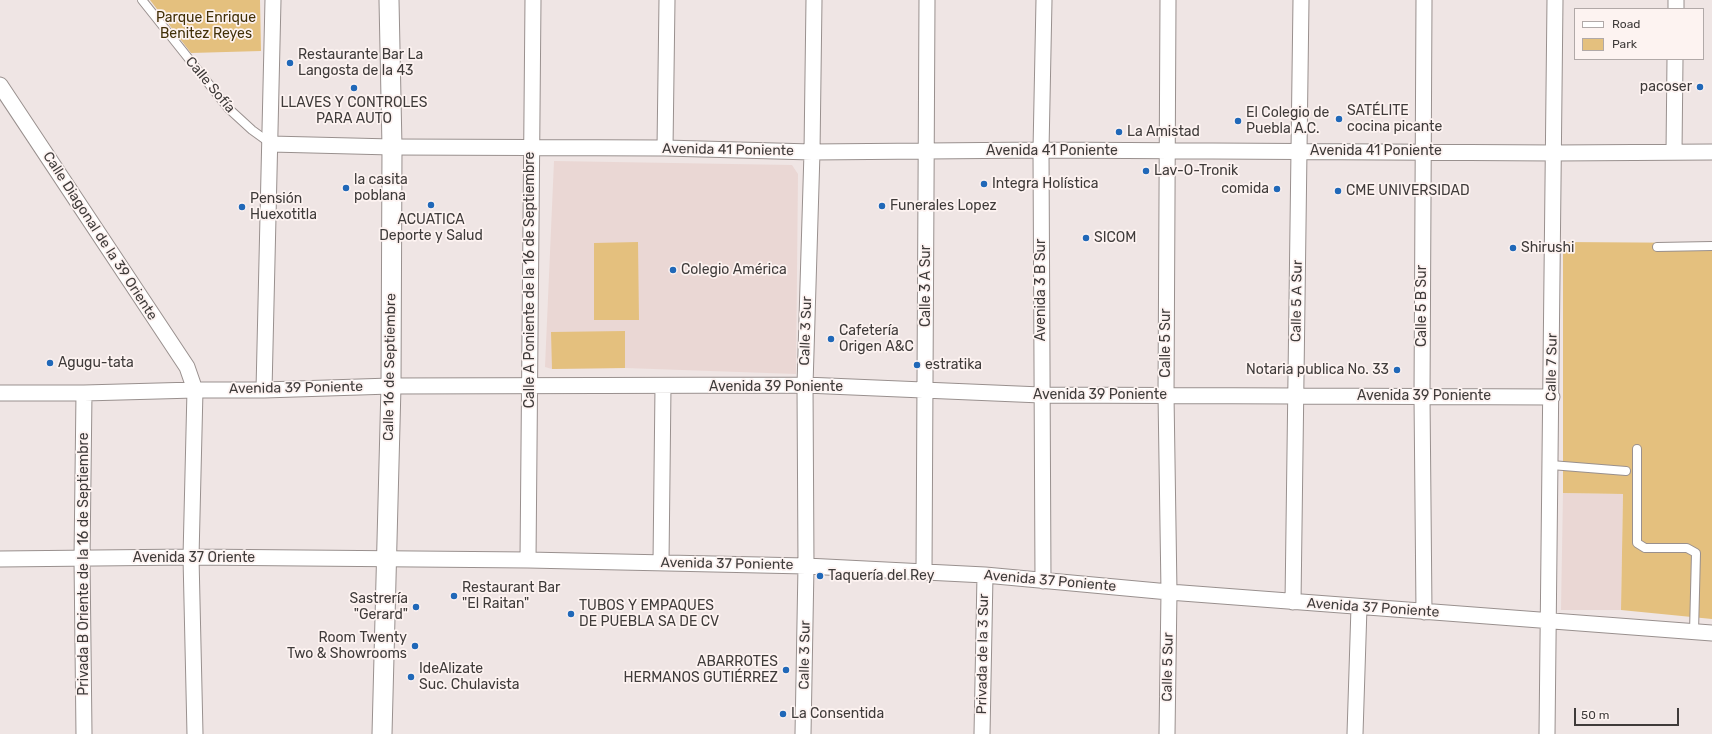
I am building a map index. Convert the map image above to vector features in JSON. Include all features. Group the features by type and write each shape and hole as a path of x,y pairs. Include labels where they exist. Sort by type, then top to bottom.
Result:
{"street":[{"path":"264,390 273,0"},
{"name":"Calle 16 de Septiembre","path":"382,734 391,386 392,147 389,0"},
{"name":"Calle A Poniente de la 16 de Septiembre","path":"528,560 532,0"},
{"path":"665,148 667,0"},
{"name":"Calle 3 Sur","path":"804,734 806,566 805,385 812,152 814,0"},
{"name":"Calle 3 A Sur","path":"924,572 927,0"},
{"name":"Avenida 3 B Sur","path":"1043,581 1041,150 1044,0"},
{"name":"Calle 5 Sur","path":"1167,734 1169,592 1166,395 1168,0"},
{"name":"Calle 5 A Sur","path":"1293,602 1301,0"},
{"name":"Calle 5 B Sur","path":"1424,0 1422,151 1424,612"},
{"name":"Calle 7 Sur","path":"1547,734 1555,153 1555,0"},
{"path":"1674,152 1675,60"},
{"name":"Calle Diagonal de la 39 Oriente","path":"0,84 187,367 195,390"},
{"name":"Avenida 41 Poniente","path":"270,144 392,147 665,148 812,152 1041,150 1299,152 1422,151 1555,153 1712,152"},
{"name":"Avenida 39 Poniente","path":"0,393 264,390 391,386 663,387 805,385 1041,395 1296,394 1552,397"},
{"path":"661,562 663,387"},
{"path":"195,390 191,557 195,734"},
{"name":"Privada B Oriente de la 16 de Septiembre","path":"84,393 82,559 84,734"},
{"name":"Avenida 37 Oriente","path":"0,559 191,557 387,559"},
{"name":"Avenida 37 Poniente","path":"387,559 661,562 806,566 985,575 1293,602 1712,633"},
{"name":"Privada de la 3 Sur","path":"982,734 985,575"},
{"path":"1355,734 1359,607"}],"lane":[{"name":"Calle Sofía","path":"142,0 228,108 270,144"},
{"path":"1657,247 1712,246"},
{"path":"1637,449 1637,543 1645,548 1687,548 1696,553 1694,632"},
{"path":"1551,465 1626,471"}],"shaded area":[{"name":"Colegio América","path":"554,161 792,165 798,174 796,374 625,368 552,369 545,367"},
{"path":"1563,493 1623,494 1621,610 1561,610"}],"green space":[{"name":"Parque Enrique Benitez Reyes","path":"150,0 260,0 261,51 191,53"},
{"path":"638,242 639,320 594,320 594,243"},
{"path":"1563,242 1712,243 1712,619 1621,610 1623,494 1563,493"},
{"path":"625,331 625,368 552,369 551,332"}],"place":[{"name":"Restaurante Bar La Langosta de la 43","path":"290,63"},
{"name":"pacoser","path":"1700,87"},
{"name":"LLAVES Y CONTROLES PARA AUTO","path":"354,88"},
{"name":"SATÉLITE cocina picante","path":"1339,119"},
{"name":"El Colegio de Puebla A.C.","path":"1238,121"},
{"name":"La Amistad","path":"1119,132"},
{"name":"Lav-O-Tronik","path":"1146,171"},
{"name":"Integra Holística","path":"984,184"},
{"name":"la casita poblana","path":"346,188"},
{"name":"comida","path":"1277,189"},
{"name":"CME UNIVERSIDAD","path":"1338,191"},
{"name":"ACUATICA Deporte y Salud","path":"431,205"},
{"name":"Funerales Lopez","path":"882,206"},
{"name":"Pensión Huexotitla","path":"242,207"},
{"name":"SICOM","path":"1086,238"},
{"name":"Shirushi","path":"1513,248"},
{"name":"Colegio América","path":"673,270"},
{"name":"Cafetería Origen A&C","path":"831,339"},
{"name":"Agugu-tata","path":"50,363"},
{"name":"estratika","path":"917,365"},
{"name":"Notaria publica No. 33","path":"1397,370"},
{"name":"Taquería del Rey","path":"820,576"},
{"name":"Restaurant Bar \"El Raitan\"","path":"454,596"},
{"name":"Sastrería \"Gerard\"","path":"416,607"},
{"name":"TUBOS Y EMPAQUES DE PUEBLA SA DE CV","path":"571,614"},
{"name":"Room Twenty Two & Showrooms","path":"415,646"},
{"name":"ABARROTES HERMANOS GUTIÉRREZ","path":"786,670"},
{"name":"IdeAlizate Suc. Chulavista","path":"411,677"},
{"name":"La Consentida","path":"783,714"}]}
